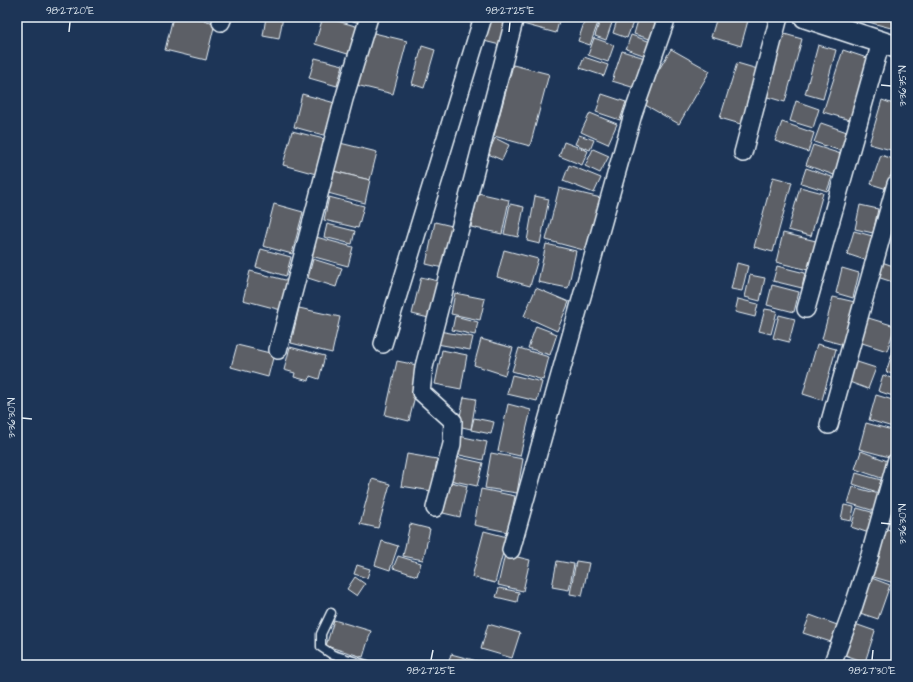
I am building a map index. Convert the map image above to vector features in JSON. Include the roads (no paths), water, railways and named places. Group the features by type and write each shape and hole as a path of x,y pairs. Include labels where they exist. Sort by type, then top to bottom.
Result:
{"street":[{"path":"278,350 344,99 370,17"},
{"path":"383,344 482,17"},
{"path":"436,508 452,444 453,421 421,392 424,367 515,17"},
{"path":"511,550 633,114 667,17"},
{"path":"743,153 779,17"},
{"path":"805,17 889,45 806,309"},
{"path":"829,424 896,184"},
{"path":"832,665 853,608 896,462"}],"lane":[{"path":"331,613 322,634 321,647 333,655 367,665"}]}
